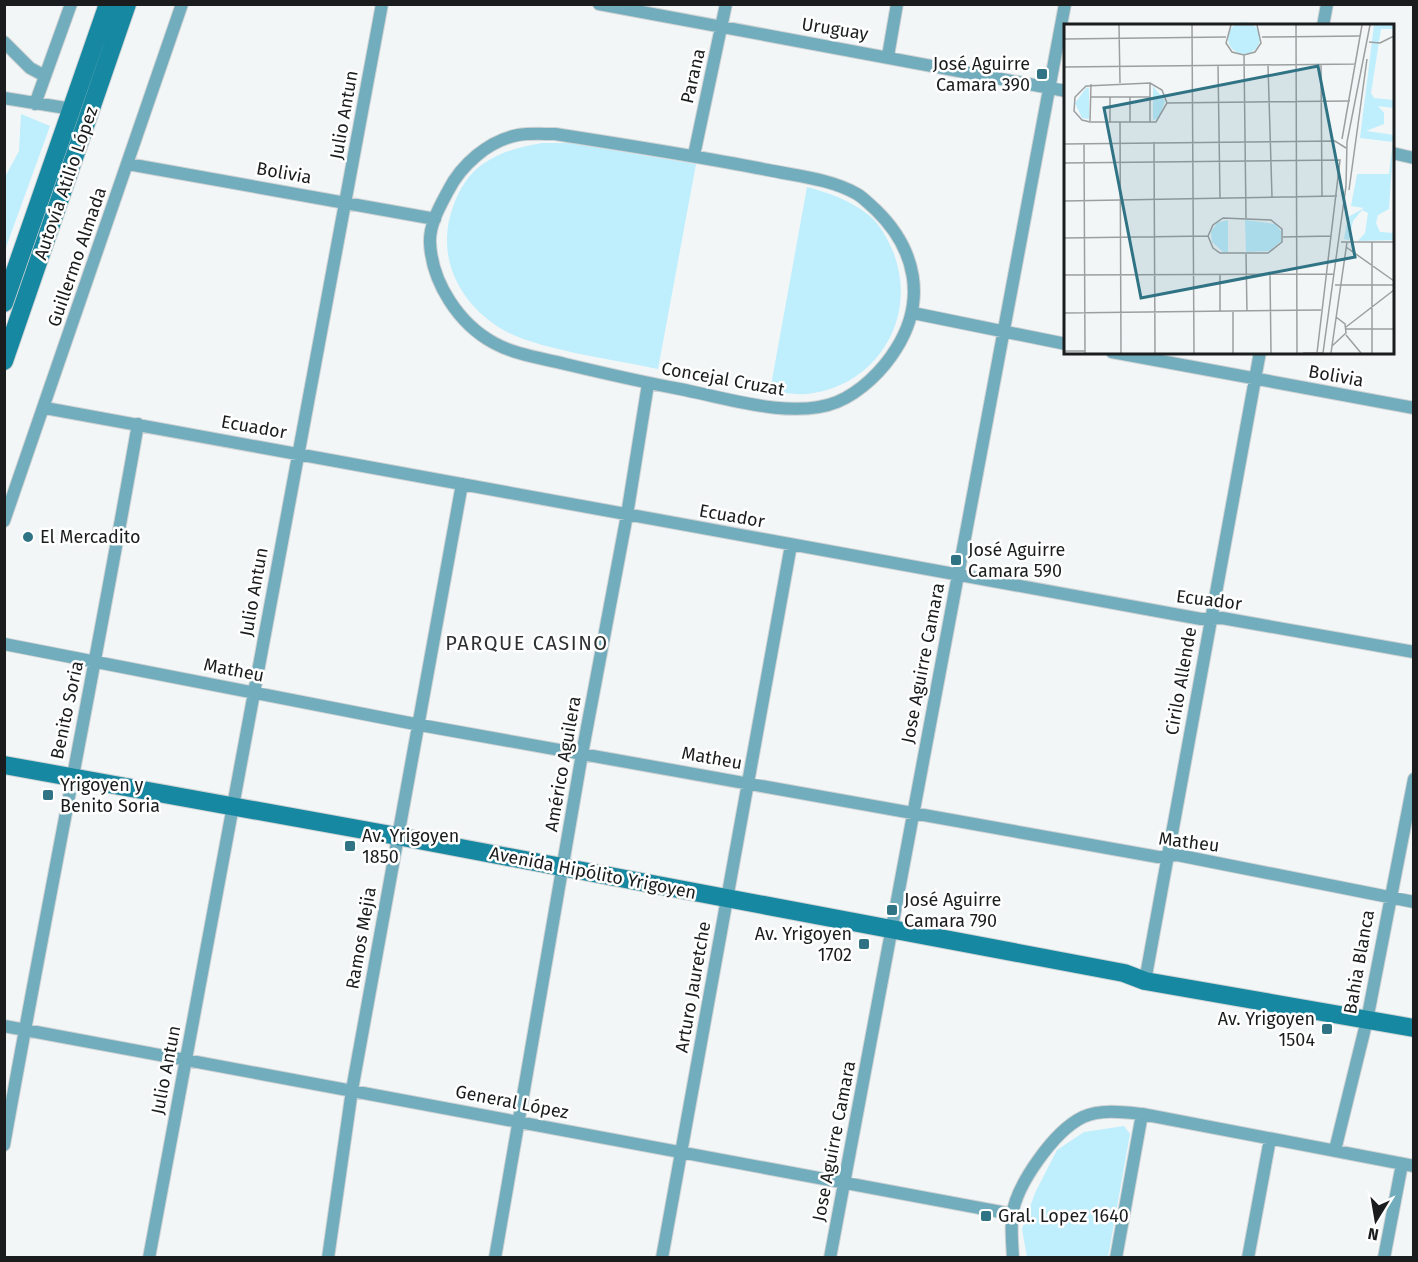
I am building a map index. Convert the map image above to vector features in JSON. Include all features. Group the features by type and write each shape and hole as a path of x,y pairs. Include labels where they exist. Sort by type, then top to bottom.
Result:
{"main road":[{"name":"Autovía Atilio López","path":"4,303 108,4"},
{"name":"Autovía Atilio López","path":"4,361 127,4"},
{"name":"Avenida Hipólito Yrigoyen","path":"4,765 70,784"},
{"name":"Avenida Hipólito Yrigoyen","path":"4,777 70,784 231,812 891,936 1124,973 1145,981 1413,1028"}],"street":[{"path":"35,104 71,4"},
{"name":"Guillermo Almada","path":"4,521 45,408 182,4"},
{"name":"Julio Antun","path":"149,1257 382,4"},
{"name":"Uruguay","path":"599,4 722,29 888,56 1064,91"},
{"name":"Parana","path":"694,155 726,4"},
{"path":"888,56 897,4"},
{"name":"Jose Aguirre Camara","path":"830,1257 1065,4"},
{"path":"1323,24 1327,4"},
{"path":"4,42 30,68 45,76"},
{"path":"4,98 72,109"},
{"name":"Concejal Cruzat","path":"555,134 694,155 831,183 859,195 899,235 903,243 910,260 914,297 913,313 897,348 873,379 837,402 795,410 648,384 515,352 492,342 454,309 444,292 435,267 430,241 435,219 449,187 463,169 481,151 517,135 555,134"},
{"path":"1394,153 1413,158"},
{"name":"Bolivia","path":"128,164 435,219"},
{"path":"913,313 1064,344"},
{"name":"Bolivia","path":"1122,354 1413,408"},
{"name":"Cirilo Allende","path":"1145,981 1260,354"},
{"name":"Américo Aguilera","path":"495,1257 582,754 627,515 648,384"},
{"name":"Ecuador","path":"45,408 1201,619 1211,618 1413,652"},
{"name":"Benito Soria","path":"4,1145 70,784 96,662 138,424"},
{"name":"Ramos Mejia","path":"328,1257 352,1090 396,842 420,725 462,483"},
{"name":"Arturo Jauretche","path":"662,1257 791,545"},
{"name":"Matheu","path":"4,644 420,725 1158,857 1167,855 1413,902"},
{"name":"Bahia Blanca","path":"1335,1150 1367,1020 1413,779"},
{"name":"General López","path":"4,1026 1012,1214"},
{"path":"1013,1257 1012,1214 1024,1184 1040,1156 1064,1131 1083,1117 1109,1111 1142,1114 1408,1165 1384,1257"},
{"path":"1116,1257 1142,1114"},
{"path":"1248,1257 1270,1139"}],"shaded area":[{"path":"21,114 50,126 5,250 5,177 19,151"},
{"path":"542,143 570,143 696,164 658,369 553,348 514,335 485,317 472,304 453,274 447,240 449,222 454,204 466,182 478,167 497,156 511,150"},
{"path":"807,187 852,204 871,217 879,226 894,254 900,278 900,302 895,325 885,346 871,364 853,378 831,389 793,394 770,391"},
{"path":"1124,1126 1130,1134 1108,1257 1027,1257 1022,1229 1035,1193 1057,1150 1084,1132"}],"place":[{"name":"José Aguirre Camara 390","path":"1042,74"},
{"name":"El Mercadito","path":"28,537"},
{"name":"José Aguirre Camara 590","path":"956,560"},
{"name":"Yrigoyen y Benito Soria","path":"48,795"},
{"name":"Av. Yrigoyen 1850","path":"350,846"},
{"name":"José Aguirre Camara 790","path":"892,910"},
{"name":"Av. Yrigoyen 1702","path":"864,944"},
{"name":"Av. Yrigoyen 1504","path":"1327,1029"},
{"name":"Gral. Lopez 1640","path":"986,1216"}],"district":[{"name":"PARQUE CASINO","path":"527,643"}]}
